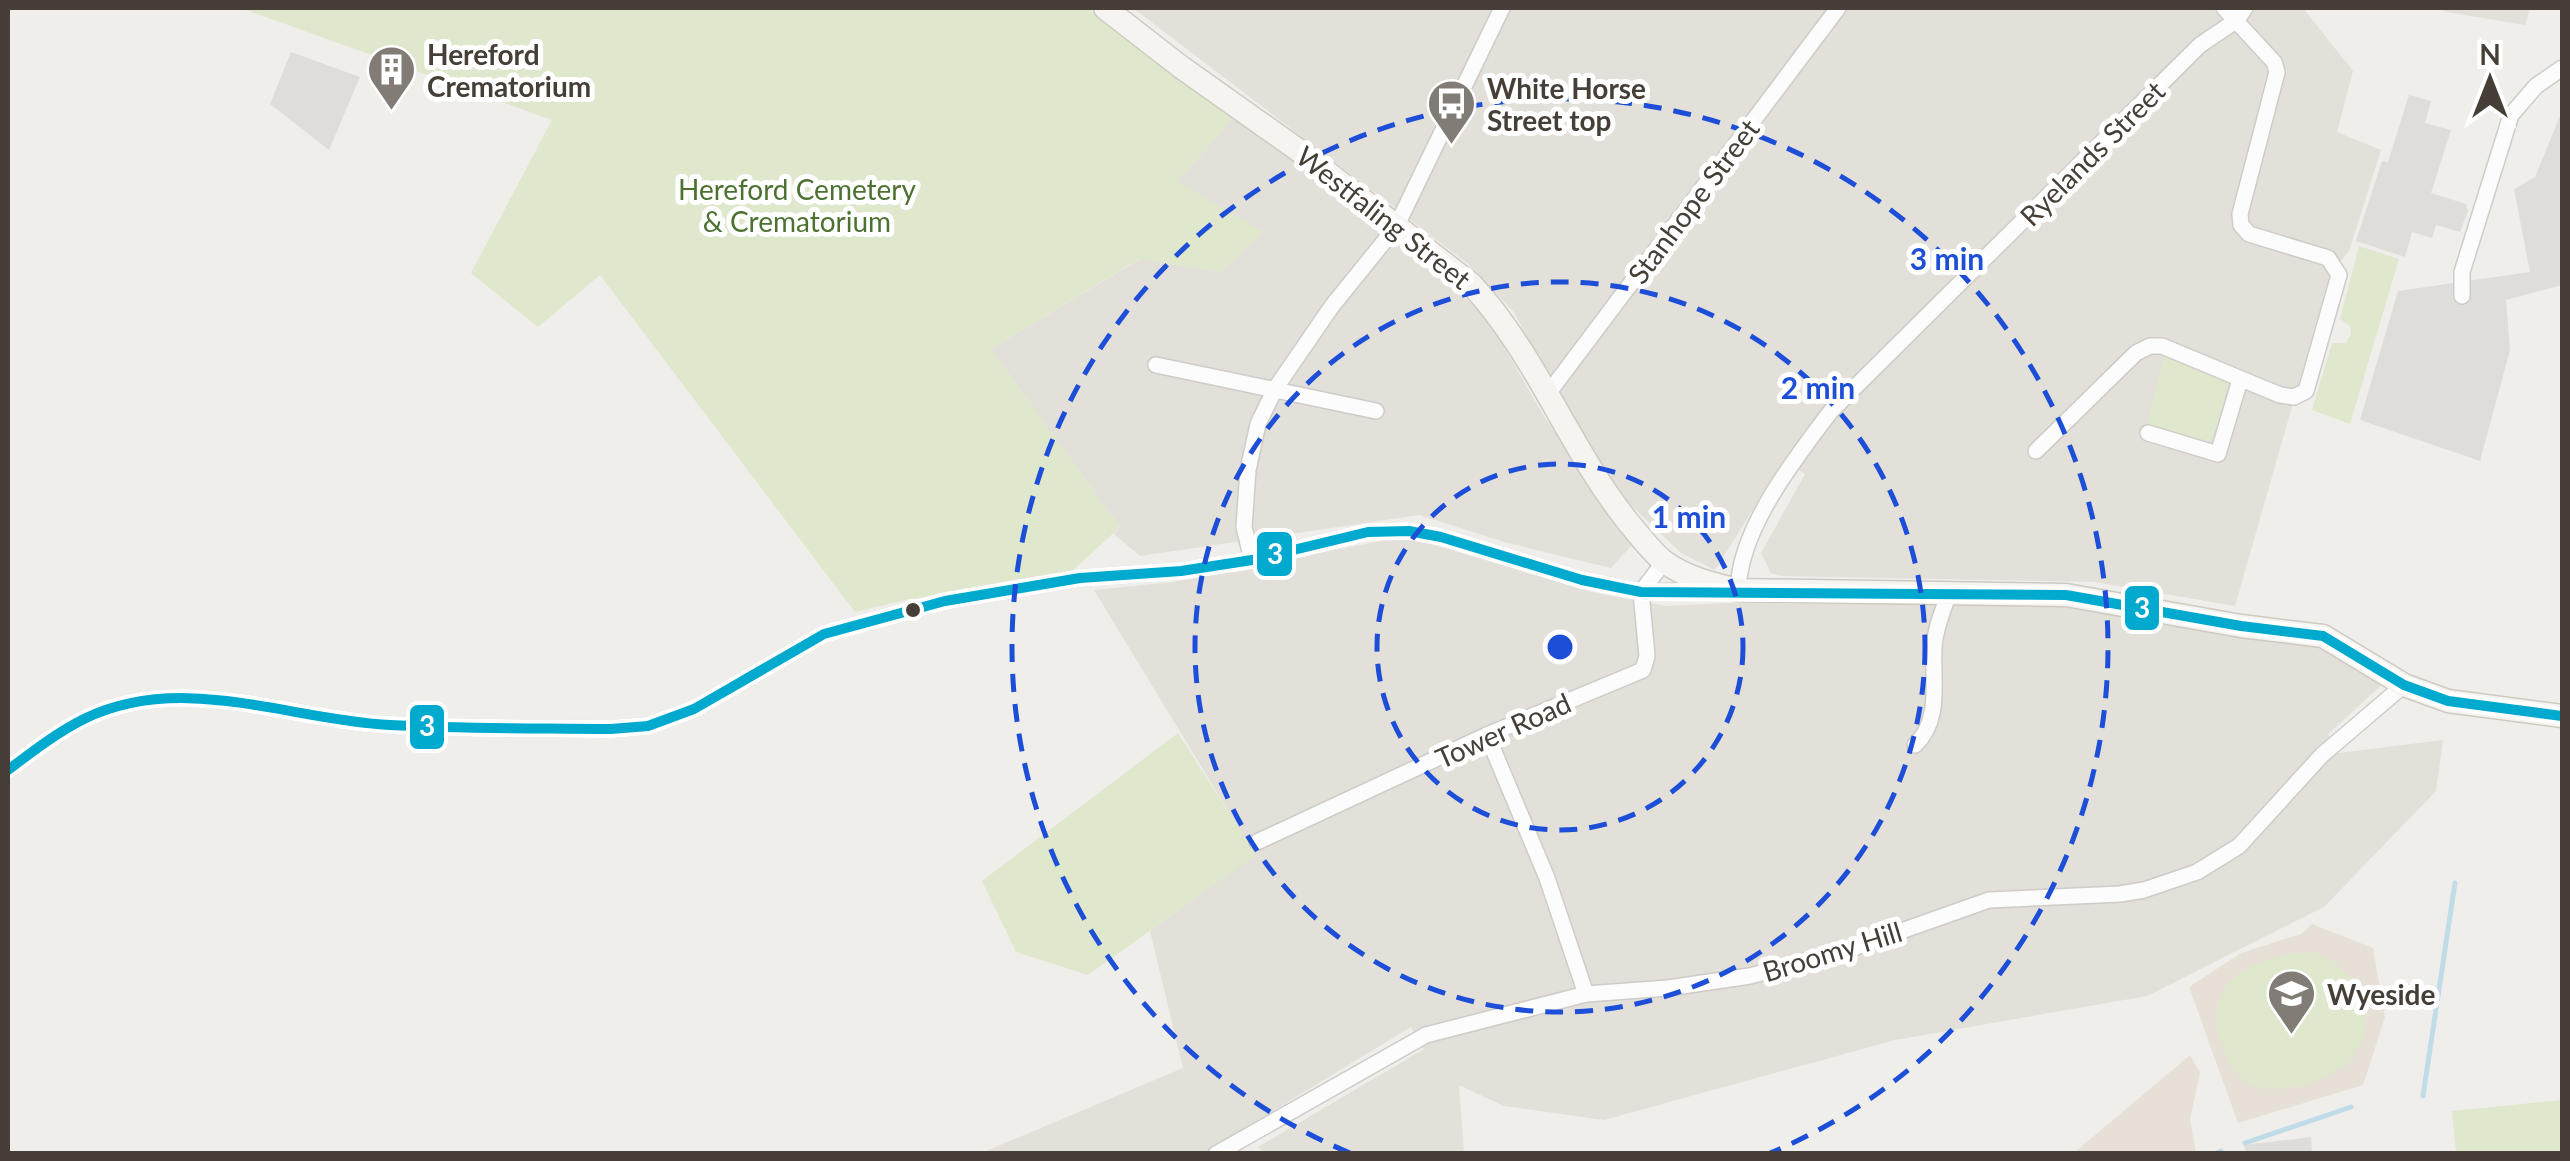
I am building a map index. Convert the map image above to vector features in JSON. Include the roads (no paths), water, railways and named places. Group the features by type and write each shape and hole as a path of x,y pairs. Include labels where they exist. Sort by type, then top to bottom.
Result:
{"street":[{"name":"Westfaling Street","path":"1105,8 1472,284 1494,308 1603,491 1664,562 1695,579 1738,590 2066,595 2241,626 2323,636 2404,685 2459,703 2562,716"},
{"path":"1252,560 1244,527 1248,470 1258,424 1274,389 1332,306 1396,227 1502,8"},
{"name":"Stanhope Street","path":"1548,396 1838,8"},
{"path":"2036,451 2143,348 2162,346 2280,396 2294,397 2306,391 2338,274 2328,258 2249,234 2241,226 2240,214 2277,72 2241,14 2224,8"},
{"name":"Ryelands Street","path":"1738,590 1739,564 1749,540 1793,462 1831,411 2200,45 2241,14"},
{"path":"2462,296 2462,272 2512,116 2536,86 2562,68"},
{"path":"1156,365 1376,411"},
{"path":"2148,433 2218,454 2240,380"},
{"path":"8,770 84,720 132,702 161,699 215,698 387,725 611,729 648,726 694,709 824,634 945,601 1080,578 1181,571 1252,560 1368,532 1408,531 1442,537 1582,580 1641,592 1738,590"},
{"path":"1641,592 1664,562"},
{"name":"Tower Road","path":"1257,842 1487,736 1643,670 1647,656 1641,592"},
{"path":"1915,745 1928,732 1934,692 1934,644 1949,593"},
{"name":"Broomy Hill","path":"1216,1154 1426,1035 1586,994 1750,976 1859,946 1989,900 2120,894 2172,882 2218,862 2239,846 2315,762 2404,685"},
{"path":"1487,736 1547,878 1586,994"}],"waterway":[{"path":"2423,1096 2455,883"},
{"path":"2245,1143 2351,1107"},
{"path":"2214,1154 2221,1151"}],"place":[{"name":"Hereford Crematorium","path":"392,112"},
{"name":"White Horse Street top","path":"1452,146"},
{"name":"Wyeside","path":"2292,1036"}],"park label":[{"name":"Hereford Cemetery & Crematorium","path":"797,205"}]}
